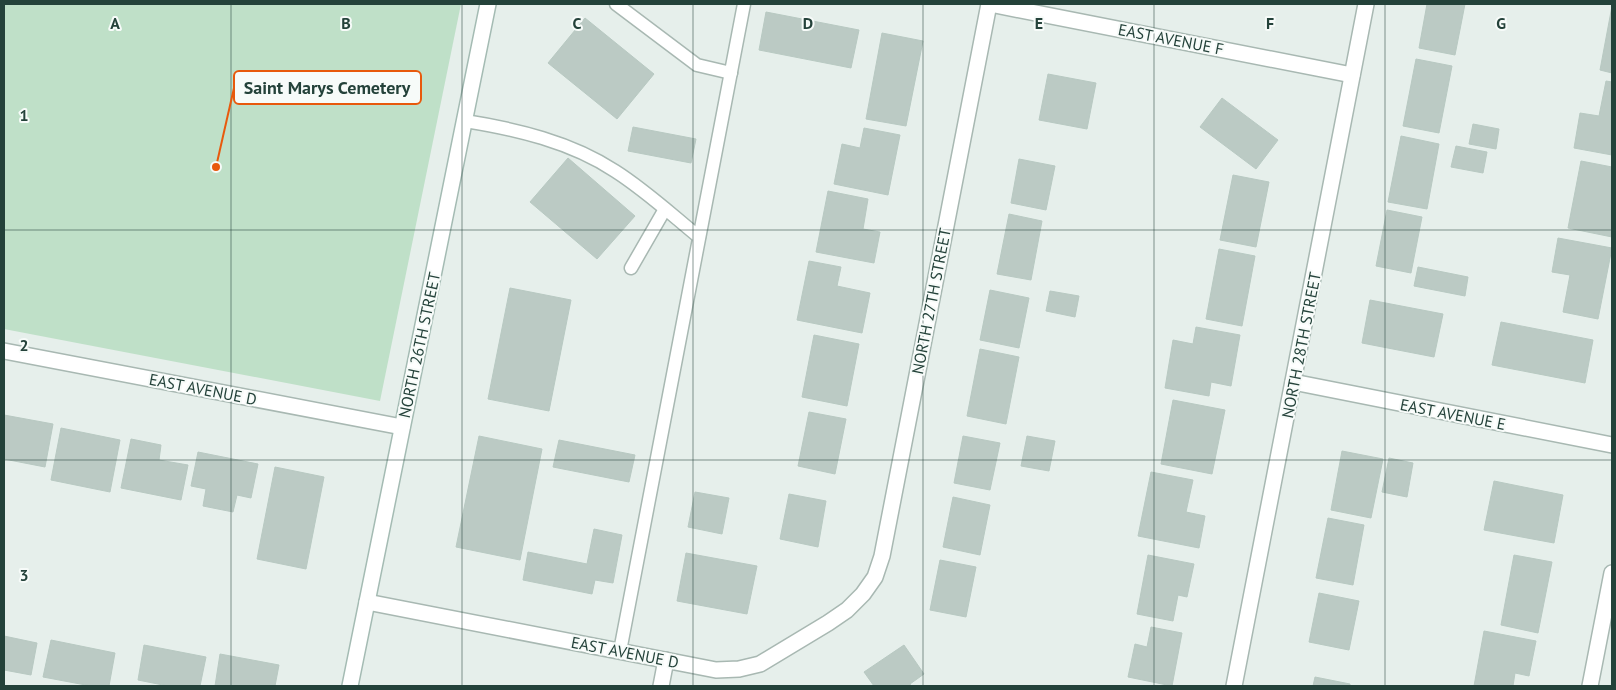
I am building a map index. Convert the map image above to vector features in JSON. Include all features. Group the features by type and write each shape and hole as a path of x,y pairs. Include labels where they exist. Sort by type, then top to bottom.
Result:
{"street":[{"name":"NORTH 26TH STREET","path":"350,686 488,4"},
{"name":"EAST AVENUE F","path":"989,4 1352,75"},
{"name":"NORTH 27TH STREET","path":"864,594 875,577 882,556 989,4"},
{"name":"NORTH 28TH STREET","path":"1234,686 1366,4"},
{"name":"EAST AVENUE D","path":"4,351 402,427"},
{"name":"EAST AVENUE E","path":"1294,382 1612,445"},
{"path":"1590,686 1612,573"},
{"name":"EAST AVENUE D","path":"367,602 716,670 739,669 760,664 828,623 847,610 864,594"},
{"path":"662,686 666,660"}],"lane":[{"path":"616,4 697,65 731,73"},
{"path":"620,652 744,4"},
{"path":"465,121 508,128 578,151 615,171 699,237"},
{"path":"630,268 665,209"}],"green space":[{"path":"4,4 461,4 380,401 4,329"}],"building":[{"path":"1427,4 1465,4 1455,55 1419,48"},
{"path":"1612,6 1612,73 1600,70"},
{"path":"766,12 859,30 851,68 759,50"},
{"path":"585,18 654,74 617,119 548,63"},
{"path":"882,33 923,41 906,126 866,119"},
{"path":"1416,59 1452,66 1439,133 1403,126"},
{"path":"1048,74 1096,83 1087,129 1039,120"},
{"path":"1606,81 1612,82 1612,155 1574,148 1580,113 1599,116"},
{"path":"1222,98 1278,140 1256,169 1200,127"},
{"path":"1473,124 1499,129 1496,149 1469,144"},
{"path":"633,127 696,139 691,163 628,151"},
{"path":"864,128 900,135 888,195 834,184 842,144 860,148"},
{"path":"1401,136 1439,144 1427,209 1388,202"},
{"path":"1456,146 1487,152 1483,173 1451,167"},
{"path":"568,158 635,216 597,259 530,202"},
{"path":"1019,159 1055,166 1046,210 1011,203"},
{"path":"1581,161 1612,167 1612,237 1568,228"},
{"path":"1233,175 1269,182 1256,247 1220,240"},
{"path":"828,191 868,199 863,229 880,232 874,263 816,252"},
{"path":"1387,210 1422,217 1411,273 1376,266"},
{"path":"1009,214 1042,221 1031,280 997,274"},
{"path":"1558,238 1612,248 1598,319 1563,312 1570,275 1552,272"},
{"path":"1219,249 1255,256 1242,326 1206,319"},
{"path":"809,261 841,267 837,286 870,293 862,333 797,320"},
{"path":"1418,267 1468,277 1465,296 1414,286"},
{"path":"510,288 571,300 549,411 488,399"},
{"path":"990,290 1029,298 1019,348 980,340"},
{"path":"1050,291 1079,296 1075,317 1046,311"},
{"path":"1370,300 1443,314 1434,357 1362,343"},
{"path":"1501,322 1593,340 1585,383 1492,365"},
{"path":"1196,327 1240,335 1231,386 1211,382 1209,396 1165,388 1173,340 1193,344"},
{"path":"814,335 859,344 847,406 802,397"},
{"path":"980,349 1019,357 1006,424 967,416"},
{"path":"1173,400 1225,410 1212,474 1161,464"},
{"path":"809,412 846,419 835,474 798,466"},
{"path":"4,415 53,424 45,467 4,459"},
{"path":"61,428 120,440 110,492 51,480"},
{"path":"479,436 542,449 520,560 456,547"},
{"path":"963,436 1000,443 990,490 954,483"},
{"path":"1027,436 1055,441 1049,471 1021,466"},
{"path":"131,439 161,445 159,460 188,465 181,500 121,488"},
{"path":"559,440 635,455 629,482 553,467"},
{"path":"1342,451 1383,459 1371,518 1331,510"},
{"path":"198,452 258,464 251,498 237,495 233,512 203,506 206,489 191,486"},
{"path":"1389,458 1413,463 1407,497 1382,492"},
{"path":"275,467 324,477 306,569 257,559"},
{"path":"1151,472 1193,480 1186,512 1205,516 1199,548 1138,536"},
{"path":"1494,481 1563,495 1554,543 1484,530"},
{"path":"695,492 729,498 722,534 688,527"},
{"path":"789,494 826,501 818,547 780,539"},
{"path":"953,497 990,505 980,555 943,547"},
{"path":"1328,518 1364,525 1353,585 1316,578"},
{"path":"594,529 622,535 613,583 595,580 592,594 523,580 528,552 587,564"},
{"path":"686,553 757,566 747,614 677,601"},
{"path":"1148,555 1194,564 1187,597 1178,595 1173,621 1137,614"},
{"path":"1514,555 1552,562 1538,633 1501,625"},
{"path":"940,560 976,567 966,617 930,610"},
{"path":"1319,593 1359,601 1349,650 1309,642"},
{"path":"1151,627 1182,633 1172,686 1128,677 1135,644 1147,647"},
{"path":"1484,631 1536,641 1529,676 1515,673 1513,686 1474,686"},
{"path":"4,636 37,643 31,675 4,670"},
{"path":"51,640 115,653 109,686 91,686 43,677"},
{"path":"144,645 206,657 200,686 168,686 138,680"},
{"path":"904,645 924,674 910,684 911,686 874,686 864,672"},
{"path":"220,654 279,665 275,686 215,686"},
{"path":"1315,677 1350,684 1350,686 1313,686"}],"place":[{"name":"Saint Marys Cemetery","path":"216,167"}]}
